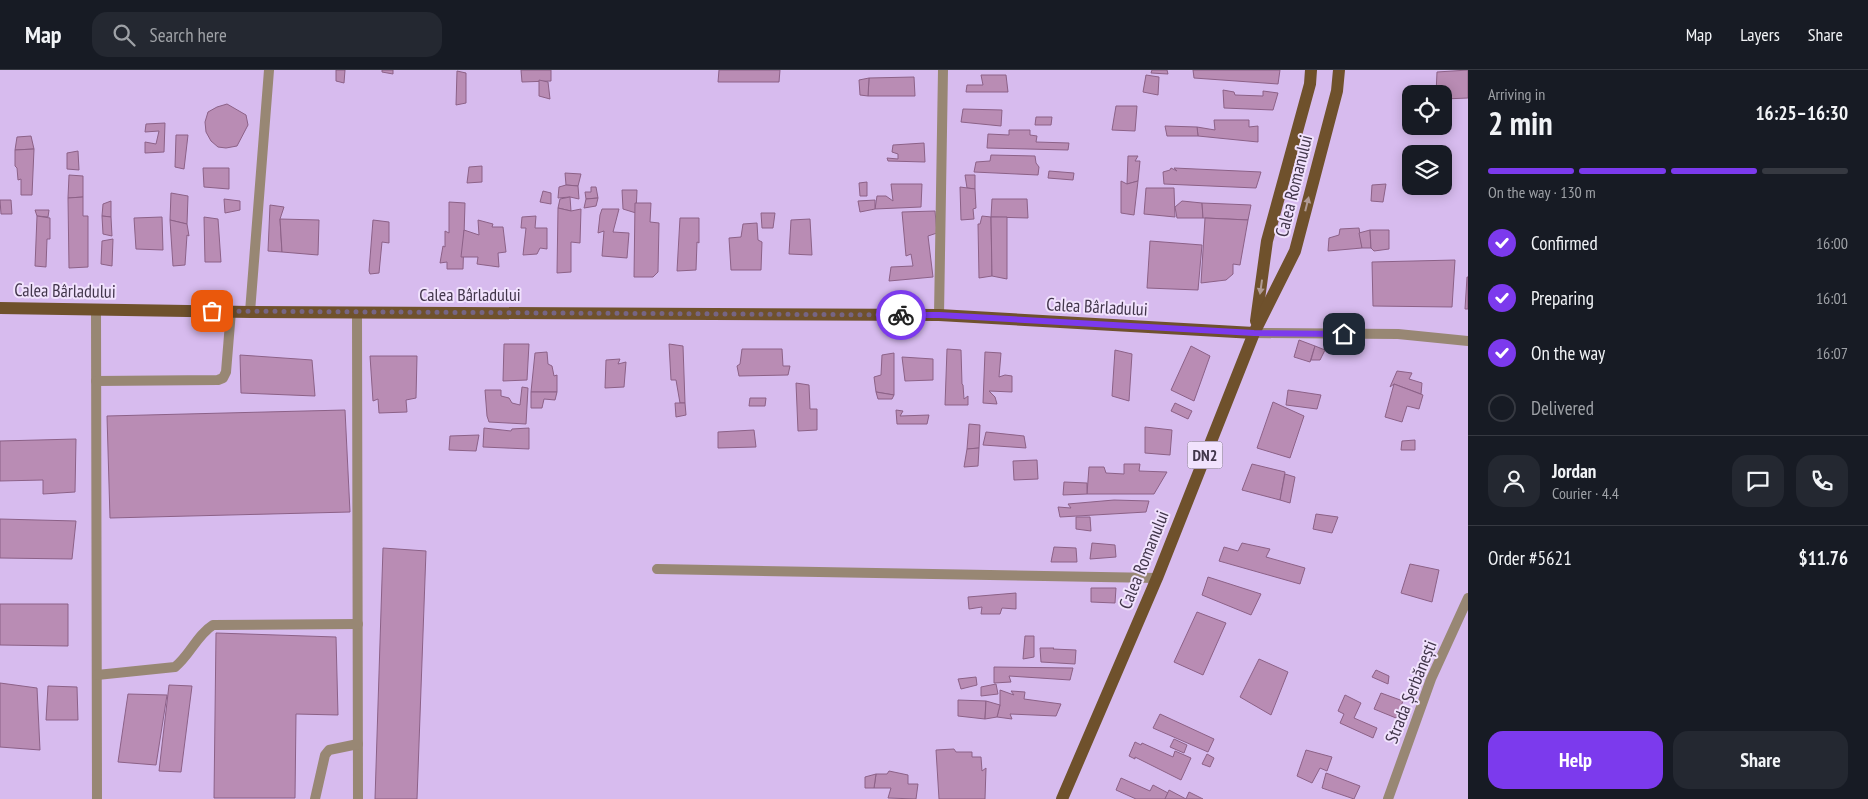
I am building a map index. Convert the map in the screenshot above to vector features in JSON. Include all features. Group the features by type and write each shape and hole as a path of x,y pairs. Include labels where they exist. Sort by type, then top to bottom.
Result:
{"main road":[{"name":"Calea Romanului","path":"1254,333 1267,242 1310,84 1311,70"},
{"name":"Calea Romanului","path":"1062,799 1157,578 1254,333 1295,251 1336,91 1339,70"},
{"name":"Calea Bârladului","path":"0,308 357,313 939,315 1254,333"}],"street":[{"path":"250,312 269,70"},
{"path":"939,315 943,70"},
{"path":"96,309 97,799"},
{"path":"96,381 218,380 222,378 226,372 231,312"},
{"path":"357,313 358,799"},
{"path":"1254,333 1398,334 1468,341"},
{"path":"657,569 1157,578"},
{"name":"Strada Șerbănești","path":"1388,799 1431,679 1468,598"},
{"path":"97,675 175,667 182,662 205,630 213,625 358,624"},
{"path":"315,799 325,755 329,750 358,744"}],"building":[{"path":"336,70 345,70 344,83 336,81"},
{"path":"382,70 393,70 393,74 382,72"},
{"path":"521,70 551,70 551,81 522,82"},
{"path":"719,70 780,70 779,82 718,82"},
{"path":"1152,70 1167,70 1168,74 1151,73"},
{"path":"1193,70 1280,70 1278,84 1194,78"},
{"path":"1468,70 1468,98 1452,99 1452,85 1436,85 1437,72"},
{"path":"457,71 466,73 466,103 456,105"},
{"path":"981,75 1006,75 1008,92 966,92 967,85 983,85"},
{"path":"1146,75 1159,77 1158,95 1143,92"},
{"path":"914,77 915,96 868,96 869,78"},
{"path":"869,78 868,96 860,95 859,80"},
{"path":"539,80 548,82 550,99 539,96"},
{"path":"1223,90 1234,92 1235,95 1263,96 1263,91 1278,93 1273,110 1224,108"},
{"path":"227,104 246,115 248,125 237,146 226,148 218,147 211,141 206,132 205,122 208,112"},
{"path":"1116,106 1137,106 1135,131 1112,130"},
{"path":"963,109 1002,110 1001,126 961,122"},
{"path":"1036,117 1052,117 1051,125 1035,125"},
{"path":"1214,120 1249,120 1249,127 1258,126 1258,142 1198,136 1197,127 1215,130"},
{"path":"165,123 164,152 145,153 145,142 156,144 159,131 145,132 146,124"},
{"path":"1165,126 1197,127 1198,136 1167,136"},
{"path":"1009,130 1030,130 1030,135 1037,136 1036,142 1069,143 1068,150 987,148 988,134 1009,135"},
{"path":"176,135 188,135 184,169 175,167"},
{"path":"31,136 34,149 15,150 17,137"},
{"path":"924,143 925,162 888,161 887,158 898,159 898,154 892,152 893,145"},
{"path":"34,149 32,195 21,195 21,179 18,180 17,168 15,166 15,150"},
{"path":"78,151 79,170 67,169 67,153"},
{"path":"991,155 1035,156 1039,167 1038,175 974,172 976,162 990,161"},
{"path":"1128,156 1138,156 1135,161 1140,161 1138,181 1127,184"},
{"path":"482,166 482,182 467,183 469,167"},
{"path":"203,168 229,168 229,189 204,187"},
{"path":"1171,168 1177,171 1174,168 1261,172 1256,188 1164,184 1163,172"},
{"path":"1049,171 1074,173 1073,180 1048,178"},
{"path":"565,173 581,174 578,186 566,185"},
{"path":"69,175 83,176 83,197 68,198"},
{"path":"965,175 975,175 975,189 967,188"},
{"path":"1121,181 1127,184 1138,181 1134,215 1121,213"},
{"path":"867,182 867,196 860,196 859,183"},
{"path":"891,184 922,184 921,207 875,209 877,196 886,196 893,201"},
{"path":"1386,184 1383,202 1371,201 1372,185"},
{"path":"566,185 578,186 579,199 570,197 558,198 559,187"},
{"path":"591,187 596,187 598,198 586,199 585,192 591,192"},
{"path":"960,187 975,189 976,208 973,209 974,219 961,220"},
{"path":"1146,188 1174,188 1175,217 1144,214"},
{"path":"622,190 637,190 636,213 623,209"},
{"path":"543,191 551,193 551,204 540,202"},
{"path":"171,193 188,196 187,224 170,220"},
{"path":"83,197 83,216 88,216 88,267 69,268 68,198"},
{"path":"570,197 571,211 558,208 560,199"},
{"path":"598,198 596,206 584,208 586,199"},
{"path":"224,199 240,201 240,210 225,213"},
{"path":"992,199 1027,199 1028,218 991,217"},
{"path":"0,200 11,200 12,214 1,214"},
{"path":"875,200 875,209 860,212 858,201"},
{"path":"111,201 111,217 102,216 103,204"},
{"path":"1182,201 1202,203 1203,218 1177,218 1175,207"},
{"path":"449,202 465,203 463,269 447,269 447,262 440,263 443,246 445,247 445,231 449,233"},
{"path":"635,203 651,203 650,222 659,223 658,272 653,277 634,277"},
{"path":"1202,203 1251,205 1248,220 1203,218"},
{"path":"270,205 284,207 280,219 282,252 268,251"},
{"path":"558,208 571,211 581,209 580,243 571,242 571,272 557,273"},
{"path":"602,209 619,209 613,232 629,233 627,258 602,256 604,231 598,233"},
{"path":"35,210 49,210 48,217 37,216"},
{"path":"935,211 937,233 928,236 933,277 889,281 891,267 913,266 911,254 906,256 902,212"},
{"path":"761,213 775,213 773,228 762,228"},
{"path":"37,216 50,218 50,239 47,239 46,267 35,266"},
{"path":"102,216 111,217 112,236 103,234"},
{"path":"536,216 535,228 547,228 547,249 540,248 537,254 523,255 526,228 521,228 522,217"},
{"path":"982,216 991,217 992,276 979,278 978,224 980,224"},
{"path":"162,217 163,250 136,249 134,218"},
{"path":"204,217 218,219 221,262 205,262"},
{"path":"991,217 1007,217 1007,279 992,276"},
{"path":"680,218 699,218 696,270 677,271"},
{"path":"1205,218 1248,220 1240,265 1233,264 1233,274 1226,280 1201,283"},
{"path":"280,219 319,220 318,255 282,252"},
{"path":"810,219 812,255 789,254 791,220"},
{"path":"170,220 187,224 189,236 187,235 185,265 173,266"},
{"path":"373,220 389,222 389,243 382,242 379,273 370,274 369,271"},
{"path":"478,220 493,224 492,227 503,227 506,252 498,253 499,267 477,264 478,257 461,257 464,230 479,235"},
{"path":"757,223 758,240 762,242 761,270 731,270 729,238 741,237 743,224"},
{"path":"1359,228 1362,248 1328,251 1329,238 1339,235 1340,229"},
{"path":"1370,230 1371,248 1362,248 1359,233"},
{"path":"1370,230 1389,230 1389,249 1374,251 1371,248"},
{"path":"113,239 112,266 101,264 102,241"},
{"path":"1150,241 1202,245 1198,290 1147,288"},
{"path":"1455,260 1452,307 1373,306 1372,262"},
{"path":"1467,277 1468,309 1465,309"},
{"path":"1299,340 1315,346 1310,362 1294,357"},
{"path":"504,344 529,344 527,380 503,381"},
{"path":"669,344 683,346 685,403 680,403 676,380 671,380"},
{"path":"1191,346 1210,356 1194,401 1171,390"},
{"path":"1315,346 1325,350 1320,360 1311,360"},
{"path":"742,349 782,349 783,366 790,366 788,375 739,376 737,366 740,364"},
{"path":"947,349 961,350 962,384 964,399 968,396 968,405 945,405"},
{"path":"1115,350 1132,354 1129,401 1112,396"},
{"path":"547,352 548,364 552,366 554,376 557,375 557,392 531,392 535,353"},
{"path":"985,352 1001,353 999,377 1005,375 1012,376 1012,392 989,391 995,397 997,404 983,403"},
{"path":"894,353 894,395 876,392 874,377 881,375 882,355"},
{"path":"240,355 312,360 315,396 241,393"},
{"path":"370,356 417,356 416,398 406,400 407,412 379,413 378,399 373,401"},
{"path":"902,357 933,359 933,380 905,381"},
{"path":"620,359 618,364 626,362 624,387 605,388 606,360"},
{"path":"1397,371 1412,373 1409,379 1422,383 1421,394 1394,384 1390,387"},
{"path":"796,383 809,385 810,409 817,409 817,430 798,431"},
{"path":"1394,384 1423,395 1419,409 1407,406 1402,422 1385,417"},
{"path":"522,387 528,388 526,424 489,422 485,390 501,390 501,396 509,398 512,403 520,405"},
{"path":"1288,390 1321,395 1317,409 1286,405"},
{"path":"531,392 557,392 555,400 544,399 542,408 531,408"},
{"path":"876,392 894,395 892,399 878,399"},
{"path":"750,398 766,398 765,406 749,406"},
{"path":"1273,402 1304,416 1290,458 1257,448"},
{"path":"675,403 685,403 686,415 676,417"},
{"path":"1175,403 1192,411 1188,419 1171,411"},
{"path":"345,410 350,512 110,518 107,416"},
{"path":"896,410 903,411 900,416 929,415 927,424 897,424"},
{"path":"969,424 980,425 979,448 967,449"},
{"path":"1145,427 1172,430 1170,455 1145,453"},
{"path":"484,428 511,431 512,429 529,428 529,449 483,447"},
{"path":"754,430 756,447 718,448 718,432"},
{"path":"986,432 1024,436 1026,448 983,445"},
{"path":"479,435 476,451 449,450 450,436"},
{"path":"76,439 75,492 43,494 43,480 0,481 0,441"},
{"path":"1415,440 1415,450 1401,450 1402,441"},
{"path":"979,448 978,466 964,467 967,449"},
{"path":"1037,460 1038,479 1014,480 1013,461"},
{"path":"1124,464 1140,464 1139,471 1167,472 1154,494 1087,494 1089,467 1104,467 1106,473 1124,474"},
{"path":"1252,464 1285,472 1280,500 1242,490"},
{"path":"1285,474 1295,477 1290,503 1280,500"},
{"path":"1064,482 1087,483 1087,494 1063,495"},
{"path":"1114,500 1149,501 1146,512 1060,517 1058,507 1071,508 1068,504"},
{"path":"1316,514 1338,517 1332,533 1313,529"},
{"path":"1076,517 1090,517 1091,531 1076,529"},
{"path":"0,519 76,521 72,559 0,558"},
{"path":"1092,543 1115,545 1116,557 1090,559"},
{"path":"1242,543 1270,549 1266,557 1305,568 1300,584 1219,561 1224,547 1238,551"},
{"path":"1054,547 1076,548 1077,562 1051,562"},
{"path":"383,548 426,551 417,799 375,799"},
{"path":"1410,564 1439,570 1432,602 1401,593"},
{"path":"1208,577 1261,594 1251,615 1202,595"},
{"path":"1091,588 1116,588 1115,603 1091,602"},
{"path":"1016,593 1016,609 1002,608 1000,614 981,614 982,607 969,609 968,597"},
{"path":"0,604 68,604 68,646 0,645"},
{"path":"1197,612 1226,623 1203,675 1174,662"},
{"path":"216,633 336,637 338,715 296,714 295,798 214,798"},
{"path":"1025,636 1034,636 1034,657 1023,659"},
{"path":"1040,648 1076,650 1075,664 1041,662"},
{"path":"1259,659 1288,672 1271,715 1240,697"},
{"path":"994,667 1073,668 1070,680 1009,676 1011,682 994,683"},
{"path":"1376,670 1389,676 1388,684 1372,677"},
{"path":"976,677 977,685 961,689 958,679"},
{"path":"0,683 37,688 40,750 0,747"},
{"path":"996,684 998,694 981,696 981,687"},
{"path":"169,685 192,686 181,772 159,771"},
{"path":"48,686 77,687 78,720 46,720"},
{"path":"1000,690 1014,695 1011,691 1025,692 1024,699 1061,704 1056,716 1010,714 1012,719 997,717 1000,705"},
{"path":"1381,693 1403,701 1396,718 1374,709"},
{"path":"128,694 167,695 156,765 118,762"},
{"path":"1345,695 1361,703 1354,718 1377,728 1373,738 1340,723 1344,714 1338,711"},
{"path":"958,700 986,701 985,719 958,716"},
{"path":"986,701 1000,705 997,717 985,719"},
{"path":"1160,714 1214,739 1208,752 1153,728"},
{"path":"1174,739 1187,745 1184,753 1170,747"},
{"path":"1135,742 1141,745 1142,743 1173,757 1175,751 1191,758 1181,780 1135,757 1135,759 1129,756"},
{"path":"954,749 956,752 972,752 972,757 981,757 982,771 986,768 985,799 939,799 936,750"},
{"path":"1306,750 1332,757 1327,771 1320,768 1312,783 1297,776"},
{"path":"1207,754 1214,758 1210,767 1202,764"},
{"path":"889,771 908,775 908,784 918,784 916,799 888,798 891,788 874,788 876,774 887,774"},
{"path":"1326,773 1360,786 1354,799 1322,788"},
{"path":"876,774 874,788 865,788 865,777"},
{"path":"1121,778 1150,791 1153,785 1168,793 1165,799 1136,799 1116,790"},
{"path":"1169,790 1186,799 1165,799"},
{"path":"1189,792 1203,799 1186,799"}],"way so far":[{"path":"212,311 901,315"}],"route":[{"path":"901,315 939,315 1254,333 1344,334"}]}
